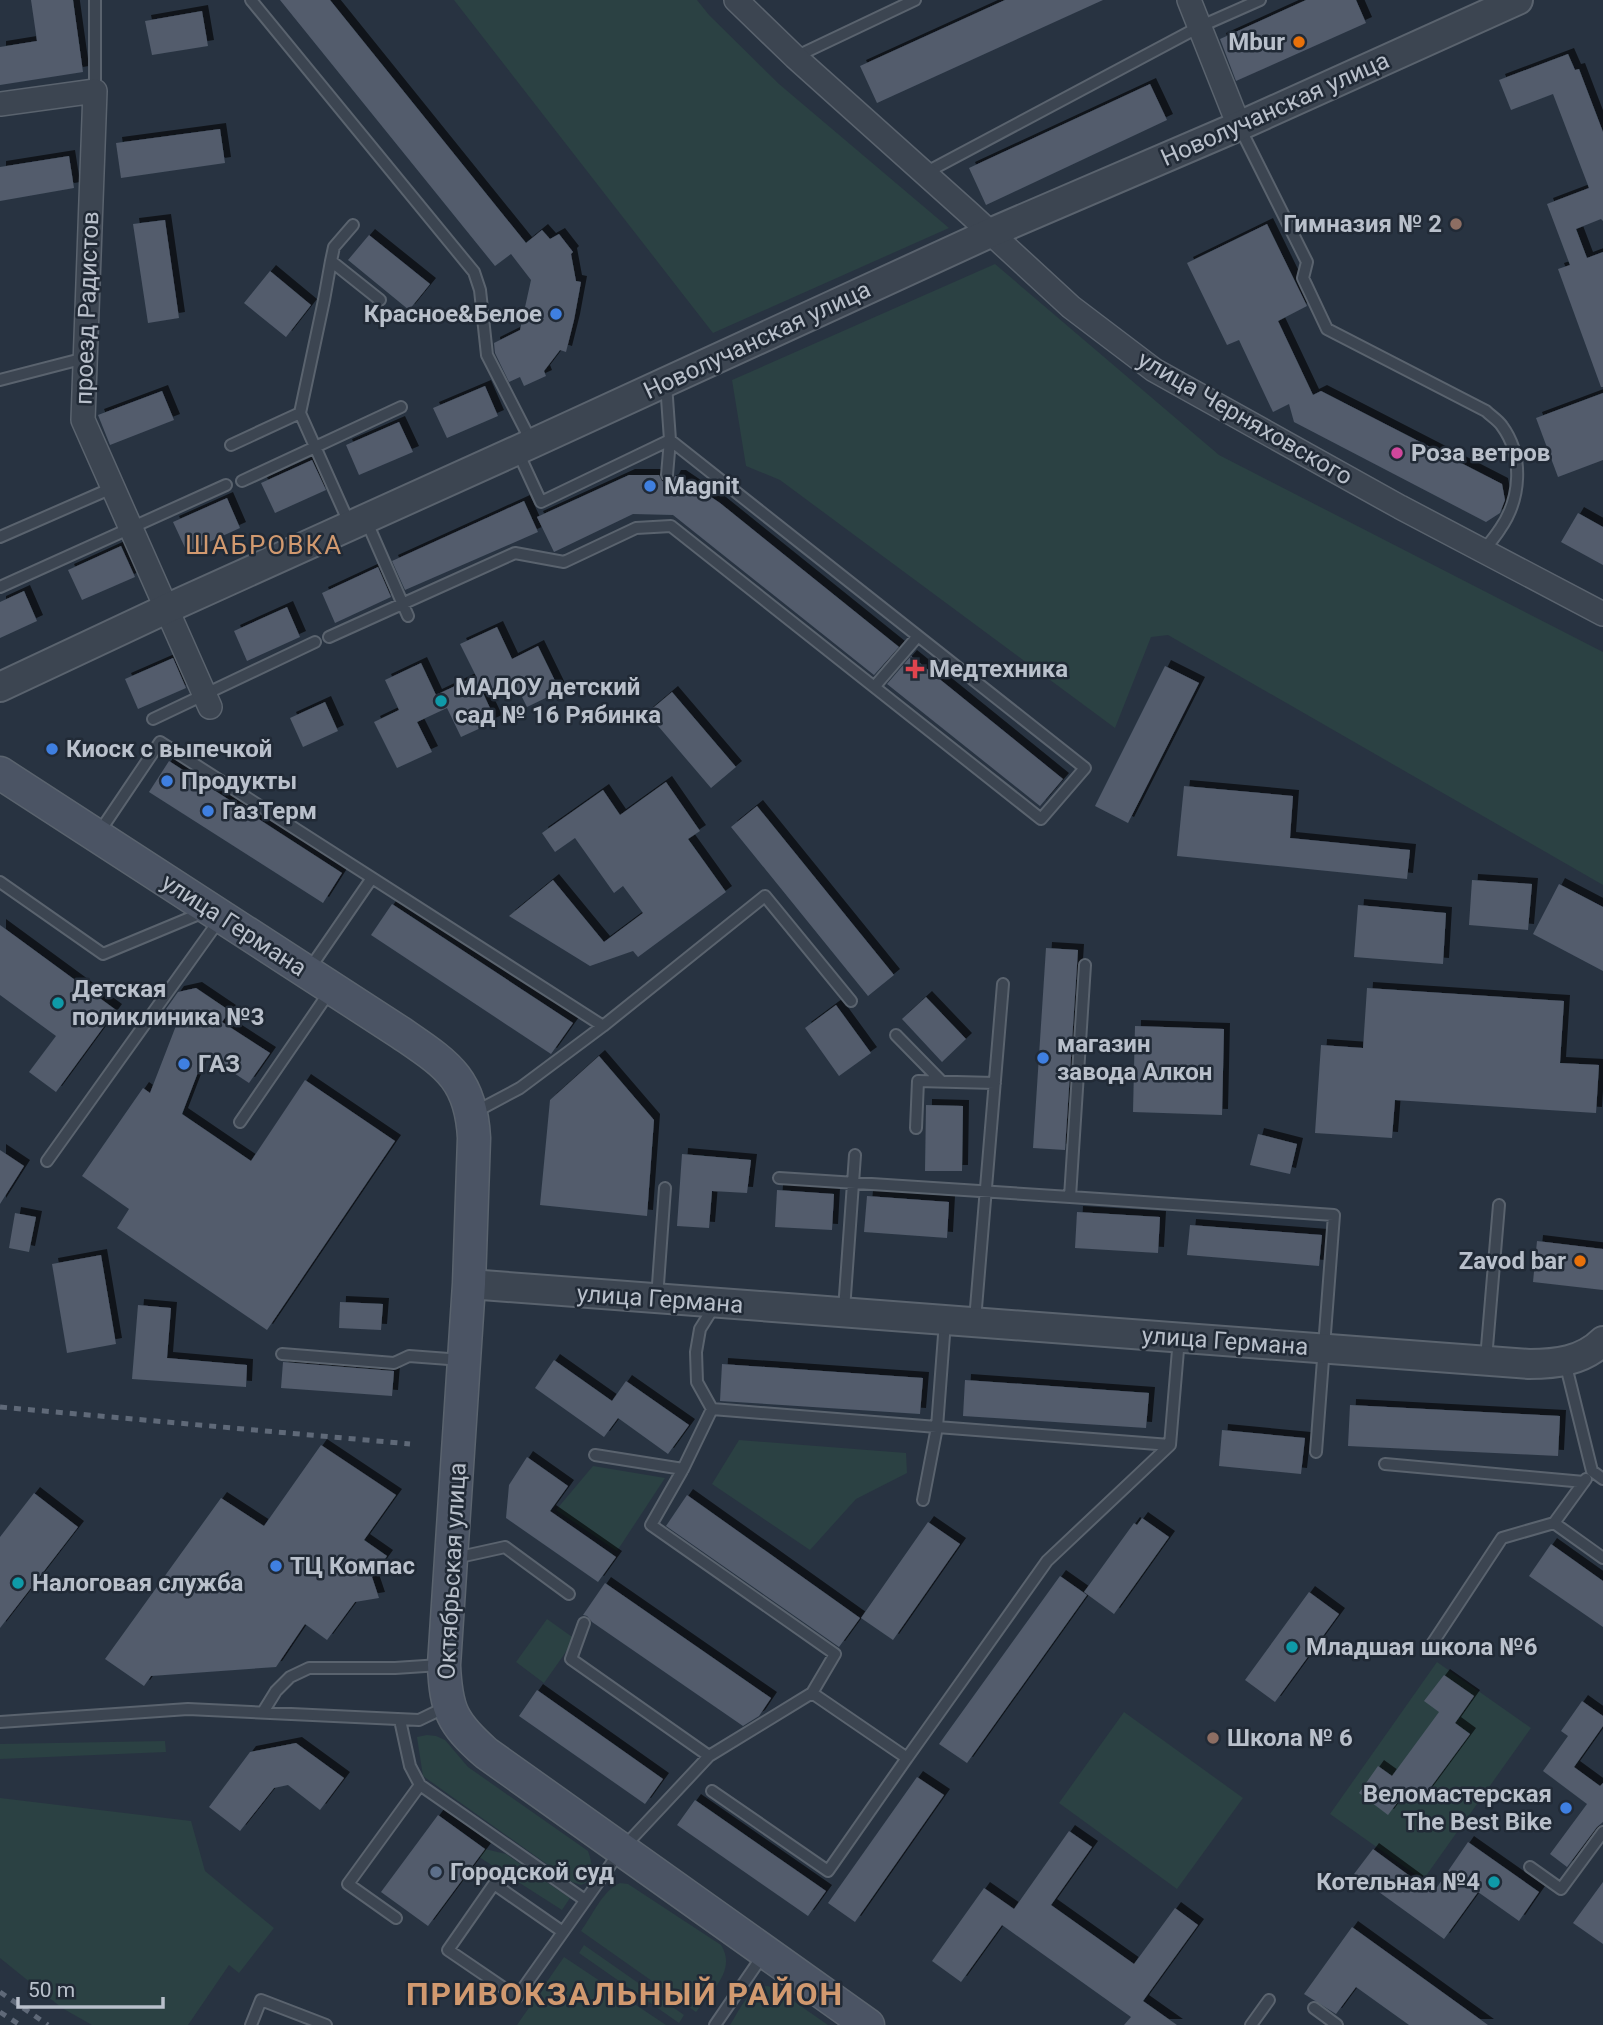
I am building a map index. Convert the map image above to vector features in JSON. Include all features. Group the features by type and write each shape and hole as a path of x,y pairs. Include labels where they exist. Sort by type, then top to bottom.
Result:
{"main road":[{"name":"улица Германа","path":"0,773 443,1062 463,1088 472,1113 474,1138 469,1284"},
{"name":"Октябрьская улица","path":"469,1284 444,1665 448,1706 461,1728 486,1753 868,2025"}],"street":[{"name":"улица Черняховского","path":"736,0 795,57 1071,307 1154,370 1483,552 1603,614"},
{"path":"1189,0 1238,125"},
{"name":"Новолучанская улица","path":"0,687 990,233 1518,0"},
{"path":"0,104 95,91"},
{"name":"проезд Радистов","path":"95,91 83,420 207,701"},
{"name":"улица Германа","path":"469,1284 1530,1364 1565,1362 1582,1356 1603,1342"}],"lane":[{"path":"95,0 95,91"},
{"path":"251,0 474,272 480,290 487,355 525,447 541,502 670,440"},
{"path":"795,57 915,0"},
{"path":"925,173 1199,27 1260,0"},
{"path":"1238,125 1307,262 1303,278 1327,329 1486,411 1501,424 1511,440 1517,463 1518,484 1512,506 1501,528 1483,552"},
{"path":"353,225 334,247 300,413 315,447 404,604 408,616"},
{"path":"331,261 380,300"},
{"path":"0,380 85,358"},
{"path":"665,382 670,440 667,475"},
{"path":"242,481 401,407"},
{"path":"231,445 300,413"},
{"path":"329,637 515,553 564,562 636,528 663,521 1041,819 1085,768 670,440"},
{"path":"0,587 226,485"},
{"path":"0,537 112,488"},
{"path":"875,686 918,636"},
{"path":"153,719 207,701 315,642"},
{"path":"96,836 160,742 603,1026"},
{"path":"240,1122 319,981 372,878"},
{"path":"0,882 103,954 215,914"},
{"path":"472,1113 520,1088 603,1026 765,896 851,1001"},
{"path":"47,1161 215,914"},
{"path":"1070,1197 1085,965"},
{"path":"975,1322 1003,984"},
{"path":"896,1035 941,1081"},
{"path":"916,1128 918,1081 995,1083"},
{"path":"844,1312 855,1155"},
{"path":"779,1178 1334,1215 1316,1452"},
{"path":"657,1298 665,1188"},
{"path":"1486,1360 1499,1205"},
{"path":"712,1409 697,1382 696,1352 700,1329 716,1303"},
{"path":"923,1500 937,1427 945,1320"},
{"path":"712,1791 828,1871 1047,1561 1170,1445 1179,1338"},
{"path":"282,1354 394,1363 409,1356 465,1360"},
{"path":"1565,1362 1591,1471 1603,1479"},
{"path":"712,1409 1170,1445"},
{"path":"563,1932 494,1884 448,1950 517,1997 563,1932 585,1900 621,1850 709,1756 812,1693 835,1654 651,1525 683,1469 712,1409"},
{"path":"595,1455 683,1469"},
{"path":"1385,1464 1584,1482"},
{"path":"1432,1644 1502,1538 1554,1523 1591,1471"},
{"path":"1554,1523 1603,1558"},
{"path":"452,1559 505,1547 569,1594"},
{"path":"584,1623 571,1659 709,1756"},
{"path":"263,1712 276,1691 290,1677 309,1668 444,1665"},
{"path":"812,1693 907,1758"},
{"path":"0,1722 188,1709 419,1720 448,1706"},
{"path":"400,1720 410,1766 420,1785 585,1900"},
{"path":"396,1918 348,1884 420,1785"},
{"path":"1530,1867 1561,1889 1603,1832"},
{"path":"715,2025 765,1952"},
{"path":"251,2025 261,2000 326,2025"},
{"path":"1251,2025 1269,2000"},
{"path":"1314,2008 1337,2025"}],"green space":[{"path":"454,0 697,0 779,84 949,228 713,333"},
{"path":"995,264 1219,455 1603,652 1603,885 1168,635 1151,637 1115,728 780,480 746,466 732,380"},
{"path":"739,1440 906,1453 907,1473 856,1499 810,1550 712,1484"},
{"path":"593,1466 665,1478 617,1551 556,1510"},
{"path":"547,1619 575,1639 544,1683 516,1662"},
{"path":"1437,1662 1531,1728 1423,1880 1330,1814"},
{"path":"1124,1712 1243,1798 1177,1889 1059,1803"},
{"path":"427,1735 445,1740 468,1767 588,1851 592,1867 588,1882 581,1885 572,1882 423,1776 417,1737"},
{"path":"165,1741 166,1752 0,1759 0,1744"},
{"path":"0,1798 191,1821 205,1871 274,1928 239,1973 229,1965 188,2025 92,2025 62,2008 0,1958"},
{"path":"485,1849 506,1854 570,1898 562,1910 479,1857"},
{"path":"620,1883 628,1884 721,1945 726,1963 724,1972 715,1989 696,2012 581,1931 603,1897"},
{"path":"584,1945 684,2015 679,2023 579,1953"},
{"path":"564,1957 666,2025 517,2025"},
{"path":"768,1986 828,2025 730,2025 750,1995 761,1987"}],"building":[{"path":"31,0 73,0 83,72 0,85 0,47 37,41"},
{"path":"280,0 330,0 526,243 542,230 550,239 559,234 573,252 571,254 576,281 581,282 574,320 566,352 560,350 544,371 546,376 524,386 520,377 509,382 495,353 494,343 520,330 531,280 511,254 495,266"},
{"path":"1005,0 1103,0 877,103 860,66"},
{"path":"1306,0 1356,0 1366,23 1236,81 1220,39"},
{"path":"202,11 208,46 152,55 145,21"},
{"path":"1568,54 1575,70 1579,69 1603,132 1603,221 1601,219 1576,229 1587,258 1603,252 1603,387 1558,269 1570,265 1547,204 1589,188 1553,94 1511,110 1499,80"},
{"path":"1150,84 1167,120 986,205 969,168"},
{"path":"220,129 225,163 121,178 116,143"},
{"path":"69,156 74,188 0,201 0,167"},
{"path":"165,220 179,318 148,323 133,224"},
{"path":"1267,224 1307,306 1278,321 1313,395 1321,391 1502,484 1505,500 1500,513 1486,522 1294,422 1289,404 1273,412 1239,340 1227,345 1187,263"},
{"path":"369,235 430,284 409,310 348,260"},
{"path":"270,271 311,305 286,337 244,303"},
{"path":"485,386 498,416 447,438 433,408"},
{"path":"162,391 174,420 110,445 98,415"},
{"path":"1603,393 1603,460 1558,477 1536,418"},
{"path":"399,422 413,452 359,475 346,445"},
{"path":"312,460 326,490 275,513 261,483"},
{"path":"629,475 659,475 662,481 667,483 675,476 680,476 720,503 899,647 874,675 673,515 633,514 554,552 537,517"},
{"path":"227,498 240,528 187,552 173,522"},
{"path":"524,501 538,532 405,590 392,561"},
{"path":"1578,513 1603,527 1603,565 1561,542"},
{"path":"121,546 135,577 82,600 68,570"},
{"path":"378,567 391,597 335,623 322,593"},
{"path":"24,591 37,621 0,638 0,602"},
{"path":"287,607 300,637 247,661 234,631"},
{"name":"МАДОУ детский сад № 16 Рябинка","path":"497,627 512,659 538,646 560,691 527,707 513,679 483,693 496,721 461,737 447,708 417,722 432,752 397,768 374,722 399,710 385,680 421,663 436,695 476,676 460,644"},
{"path":"911,656 1063,779 1040,806 887,684"},
{"path":"173,658 186,688 138,709 125,679"},
{"path":"1165,666 1199,683 1128,823 1095,806"},
{"path":"672,692 736,767 711,788 647,713"},
{"path":"325,702 338,731 303,747 290,718"},
{"path":"169,761 342,873 323,903 149,792"},
{"path":"666,782 700,831 688,839 726,892 638,957 633,951 590,966 509,916 553,880 604,942 643,913 623,886 614,893 575,838 555,852 542,833 603,790 620,815"},
{"path":"1184,786 1293,796 1290,838 1410,850 1407,879 1177,856"},
{"path":"757,806 894,975 868,996 731,827"},
{"path":"1472,880 1532,884 1528,930 1469,925"},
{"path":"1559,884 1603,907 1603,971 1533,934"},
{"path":"392,904 573,1023 551,1054 371,935"},
{"path":"1358,905 1446,913 1443,964 1354,957"},
{"name":"Детская поликлиника №3","path":"0,925 116,1010 56,1092 29,1072 56,1036 0,995"},
{"path":"1046,948 1078,950 1065,1150 1033,1148"},
{"path":"196,988 230,1011 222,1022 270,1053 249,1083 205,1054 182,1114 251,1161 305,1080 395,1141 267,1330 117,1228 129,1209 82,1176 143,1088 150,1093 179,1018 166,1009 178,992"},
{"path":"1367,988 1564,1001 1560,1063 1599,1065 1596,1113 1395,1100 1392,1138 1315,1133 1321,1045 1363,1048"},
{"path":"926,997 966,1039 942,1062 902,1019"},
{"path":"836,1005 871,1053 839,1076 805,1028"},
{"path":"1135,1026 1224,1029 1222,1115 1133,1112"},
{"path":"599,1056 654,1120 647,1216 540,1205 550,1100"},
{"path":"926,1105 963,1106 962,1171 925,1171"},
{"path":"1258,1134 1297,1144 1290,1174 1250,1165"},
{"path":"0,1150 24,1166 0,1204"},
{"path":"682,1154 751,1160 747,1193 712,1191 709,1228 677,1226"},
{"path":"777,1190 834,1194 832,1230 775,1227"},
{"path":"867,1196 949,1202 947,1238 864,1232"},
{"path":"1077,1212 1160,1217 1158,1253 1075,1248"},
{"path":"15,1213 36,1217 29,1252 9,1248"},
{"path":"1190,1225 1322,1235 1319,1266 1187,1255"},
{"path":"1537,1241 1603,1249 1603,1290 1533,1282"},
{"path":"101,1255 116,1344 67,1353 52,1264"},
{"path":"340,1302 383,1304 381,1330 339,1328"},
{"path":"138,1305 171,1308 167,1358 247,1365 246,1387 132,1379"},
{"path":"554,1360 612,1401 626,1381 689,1425 668,1454 618,1418 604,1437 535,1388"},
{"path":"283,1362 394,1371 392,1396 281,1388"},
{"path":"722,1364 923,1378 920,1414 720,1401"},
{"path":"965,1380 1149,1393 1146,1428 963,1416"},
{"path":"1350,1405 1560,1416 1558,1456 1348,1446"},
{"path":"1222,1430 1305,1438 1301,1474 1219,1466"},
{"name":"ТЦ Компас","path":"321,1445 396,1495 364,1540 387,1556 372,1577 379,1598 355,1602 327,1640 305,1624 276,1667 151,1676 144,1686 105,1659 221,1498 264,1526"},
{"path":"527,1457 568,1486 550,1511 616,1557 598,1582 506,1518 509,1485"},
{"name":"Налоговая служба","path":"34,1493 78,1527 0,1628 0,1537"},
{"path":"687,1495 860,1618 839,1647 666,1526"},
{"path":"1142,1518 1169,1537 1114,1614 1084,1592 1134,1523 1137,1525"},
{"path":"928,1522 960,1544 893,1640 861,1618"},
{"path":"1551,1544 1603,1581 1603,1627 1529,1576"},
{"path":"1060,1576 1087,1595 967,1763 939,1744"},
{"path":"605,1583 771,1698 759,1716 743,1726 583,1615"},
{"name":"Младшая школа №6","path":"1309,1592 1339,1614 1275,1702 1245,1680"},
{"path":"1444,1675 1474,1696 1455,1723 1470,1734 1422,1799 1408,1788 1388,1815 1359,1793 1378,1766 1392,1776 1439,1712 1424,1701"},
{"path":"537,1690 663,1779 645,1804 519,1716"},
{"path":"1582,1701 1603,1716 1603,1726 1574,1767 1600,1786 1603,1783 1603,1822 1567,1867 1550,1854 1587,1804 1543,1771 1568,1736 1561,1731"},
{"path":"296,1743 344,1778 320,1810 288,1785 274,1788 240,1831 209,1807 250,1752"},
{"path":"917,1777 944,1795 855,1922 828,1903"},
{"path":"695,1800 826,1891 808,1916 677,1825"},
{"path":"438,1815 485,1849 428,1926 381,1892"},
{"path":"1069,1831 1092,1847 1051,1905 1134,1964 1175,1908 1198,1925 1143,2001 1177,2025 1124,2025 1131,2017 1002,1925 961,1982 932,1961 984,1888 1014,1909"},
{"path":"1468,1842 1539,1892 1519,1921 1478,1892 1444,1939 1354,1874 1373,1849 1433,1893"},
{"path":"1603,1882 1603,1944 1573,1923"},
{"path":"1352,1927 1488,2025 1409,2025 1356,1987 1336,2014 1304,1994"}],"railway":[{"path":"0,1407 410,1444"},
{"path":"0,1992 48,2025"},
{"path":"0,2012 20,2025"}],"place":[{"name":"Mbur","path":"1299,42"},
{"name":"Гимназия № 2","path":"1456,224"},
{"name":"Красное&Белое","path":"556,314"},
{"name":"Роза ветров","path":"1397,453"},
{"name":"Magnit","path":"650,486"},
{"name":"Медтехника","path":"915,669"},
{"name":"МАДОУ детский сад № 16 Рябинка","path":"441,701"},
{"name":"Киоск с выпечкой","path":"52,749"},
{"name":"Продукты","path":"167,781"},
{"name":"ГазТерм","path":"208,811"},
{"name":"Детская поликлиника №3","path":"58,1003"},
{"name":"магазин завода Алкон","path":"1043,1058"},
{"name":"ГАЗ","path":"184,1064"},
{"name":"Zavod bar","path":"1580,1261"},
{"name":"ТЦ Компас","path":"276,1566"},
{"name":"Налоговая служба","path":"18,1583"},
{"name":"Младшая школа №6","path":"1292,1647"},
{"name":"Школа № 6","path":"1213,1738"},
{"name":"Веломастерская The Best Bike","path":"1566,1808"},
{"name":"Городской суд","path":"436,1872"},
{"name":"Котельная №4","path":"1494,1882"}],"district":[{"name":"ШАБРОВКА","path":"264,545"},
{"name":"ПРИВОКЗАЛЬНЫЙ РАЙОН","path":"625,1994"}]}
